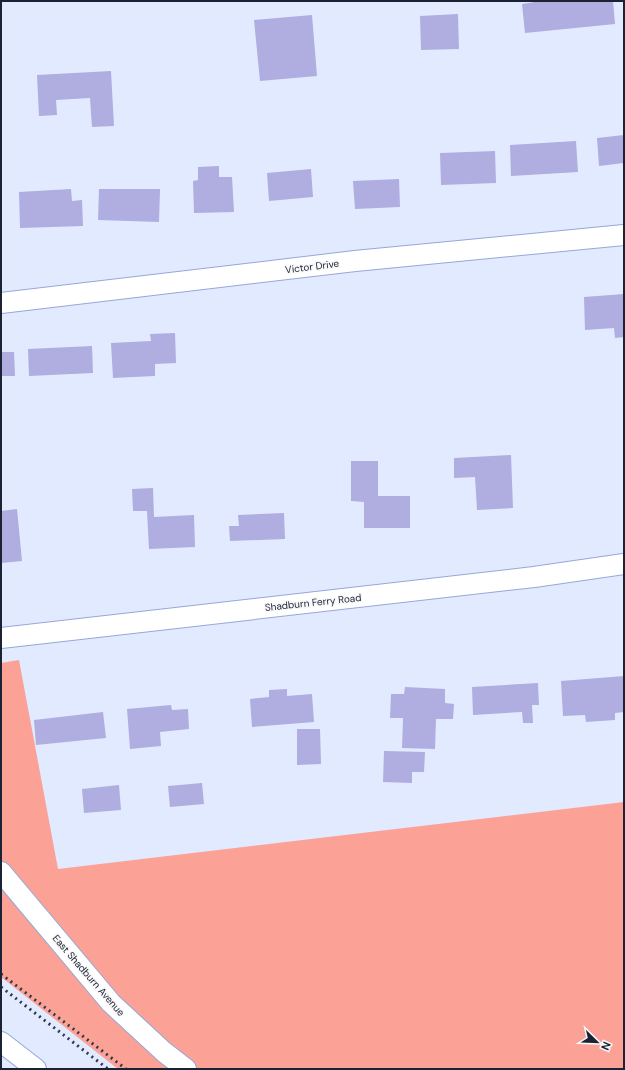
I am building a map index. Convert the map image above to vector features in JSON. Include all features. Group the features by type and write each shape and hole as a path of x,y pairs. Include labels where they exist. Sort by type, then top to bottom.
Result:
{"street":[{"name":"Victor Drive","path":"1,303 355,261 624,235"},
{"name":"Shadburn Ferry Road","path":"1,638 511,580 624,564"},
{"name":"East Shadburn Avenue","path":"1,872 111,1003 164,1052 186,1069"},
{"path":"1,1042 36,1069"}],"shaded area":[{"path":"19,660 58,869 624,802 624,1069 118,1069 1,977 1,663"}],"building":[{"path":"541,1 613,1 615,24 525,33 522,4"},
{"path":"458,14 459,49 421,50 420,16"},
{"path":"312,15 317,76 260,81 254,20"},
{"path":"111,71 114,126 92,127 90,98 56,100 57,115 39,116 37,75"},
{"path":"624,135 624,163 599,166 597,138"},
{"path":"576,141 578,172 511,176 510,145"},
{"path":"495,151 496,183 441,185 440,153"},
{"path":"219,166 219,177 232,177 234,212 194,213 193,181 198,180 198,167"},
{"path":"311,169 313,197 269,201 267,173"},
{"path":"399,179 400,207 355,209 353,181"},
{"path":"71,189 72,201 82,200 83,226 20,228 19,192"},
{"path":"99,189 160,189 159,222 98,220"},
{"path":"624,294 624,337 615,338 614,328 585,330 584,297"},
{"path":"175,333 176,363 155,364 155,376 113,378 111,343 151,341 150,334"},
{"path":"92,346 93,373 29,376 28,349"},
{"path":"1,352 14,352 15,376 1,376"},
{"path":"511,455 513,508 477,510 475,477 454,478 454,458"},
{"path":"351,461 378,461 378,496 410,496 410,528 364,528 364,502 351,501"},
{"path":"153,488 154,517 194,515 195,547 149,549 147,511 133,511 132,489"},
{"path":"17,509 22,561 1,563 1,511"},
{"path":"284,513 285,539 230,541 229,526 239,526 238,515"},
{"path":"624,676 624,712 615,713 615,720 586,722 585,715 563,716 561,681"},
{"path":"538,683 539,705 532,705 533,723 523,723 522,712 473,715 472,687"},
{"path":"405,687 445,689 445,703 454,704 453,719 436,719 435,749 402,748 403,718 390,718 391,694 404,694"},
{"path":"287,689 287,696 312,694 314,722 252,727 250,699 269,697 269,690"},
{"path":"171,705 172,710 188,709 189,729 160,732 161,746 130,749 127,709"},
{"path":"103,712 106,738 36,745 34,720"},
{"path":"297,729 320,729 321,764 297,765"},
{"path":"384,751 425,752 424,772 412,772 412,783 383,782"},
{"path":"202,783 204,804 170,807 168,786"},
{"path":"119,785 121,810 84,813 82,789"}],"railway":[{"path":"1,974 126,1069"},
{"path":"1,987 108,1069"}]}
